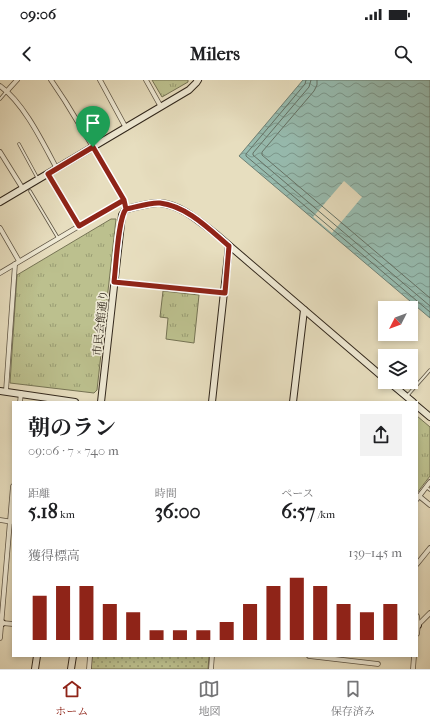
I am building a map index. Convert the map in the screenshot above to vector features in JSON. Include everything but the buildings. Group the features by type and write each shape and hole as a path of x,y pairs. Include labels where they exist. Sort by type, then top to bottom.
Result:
{"street":[{"path":"7,91 17,80"},
{"path":"51,80 124,200 126,209 160,203 176,207 192,216 378,373"},
{"path":"100,80 126,128"},
{"path":"146,80 162,106"},
{"path":"0,202 189,90 198,80"},
{"path":"0,86 7,91 19,105 57,169"},
{"path":"0,152 23,189"},
{"path":"0,273 124,200"},
{"name":"市民会館通り","path":"101,401 121,222 126,209"},
{"path":"0,228 17,262 3,391 69,401"},
{"path":"212,401 229,246"},
{"path":"114,282 225,293"},
{"path":"292,401 304,310"},
{"path":"395,389 405,400"},
{"path":"20,401 21,393"},
{"path":"418,407 430,416"},
{"path":"430,482 428,489 418,497 430,505"},
{"path":"0,520 12,522 0,638"},
{"path":"418,563 430,548"},
{"path":"418,625 430,613"},
{"path":"1,623 12,624"},
{"path":"35,669 37,657"},
{"path":"71,669 73,657"},
{"path":"89,669 90,657"},
{"path":"211,669 212,657"},
{"path":"329,657 349,658 378,664"},
{"path":"413,669 414,657"}],"lane":[{"path":"0,99 7,91"},
{"path":"19,144 38,180"},
{"path":"48,174 79,226"},
{"path":"30,191 58,239"},
{"path":"405,400 430,370"}],"green space":[{"path":"152,80 188,80 188,82 162,97"},
{"path":"111,219 116,219 97,390 94,393 10,383 17,275"},
{"path":"163,291 199,295 194,343 166,339 168,318 160,317"},
{"path":"418,417 430,427 430,476 418,492"},
{"path":"92,657 209,657 208,669 91,669"}],"water":[{"path":"303,80 430,80 430,318 418,308 418,301 410,301 239,156"}],"pier":[{"path":"344,181 362,197 332,233 313,217"}],"route":[{"path":"93,147 48,174 79,226 124,200 126,209 160,203 176,207 192,216 229,246 225,293 114,282 122,215 126,209 124,200 93,147"}]}
